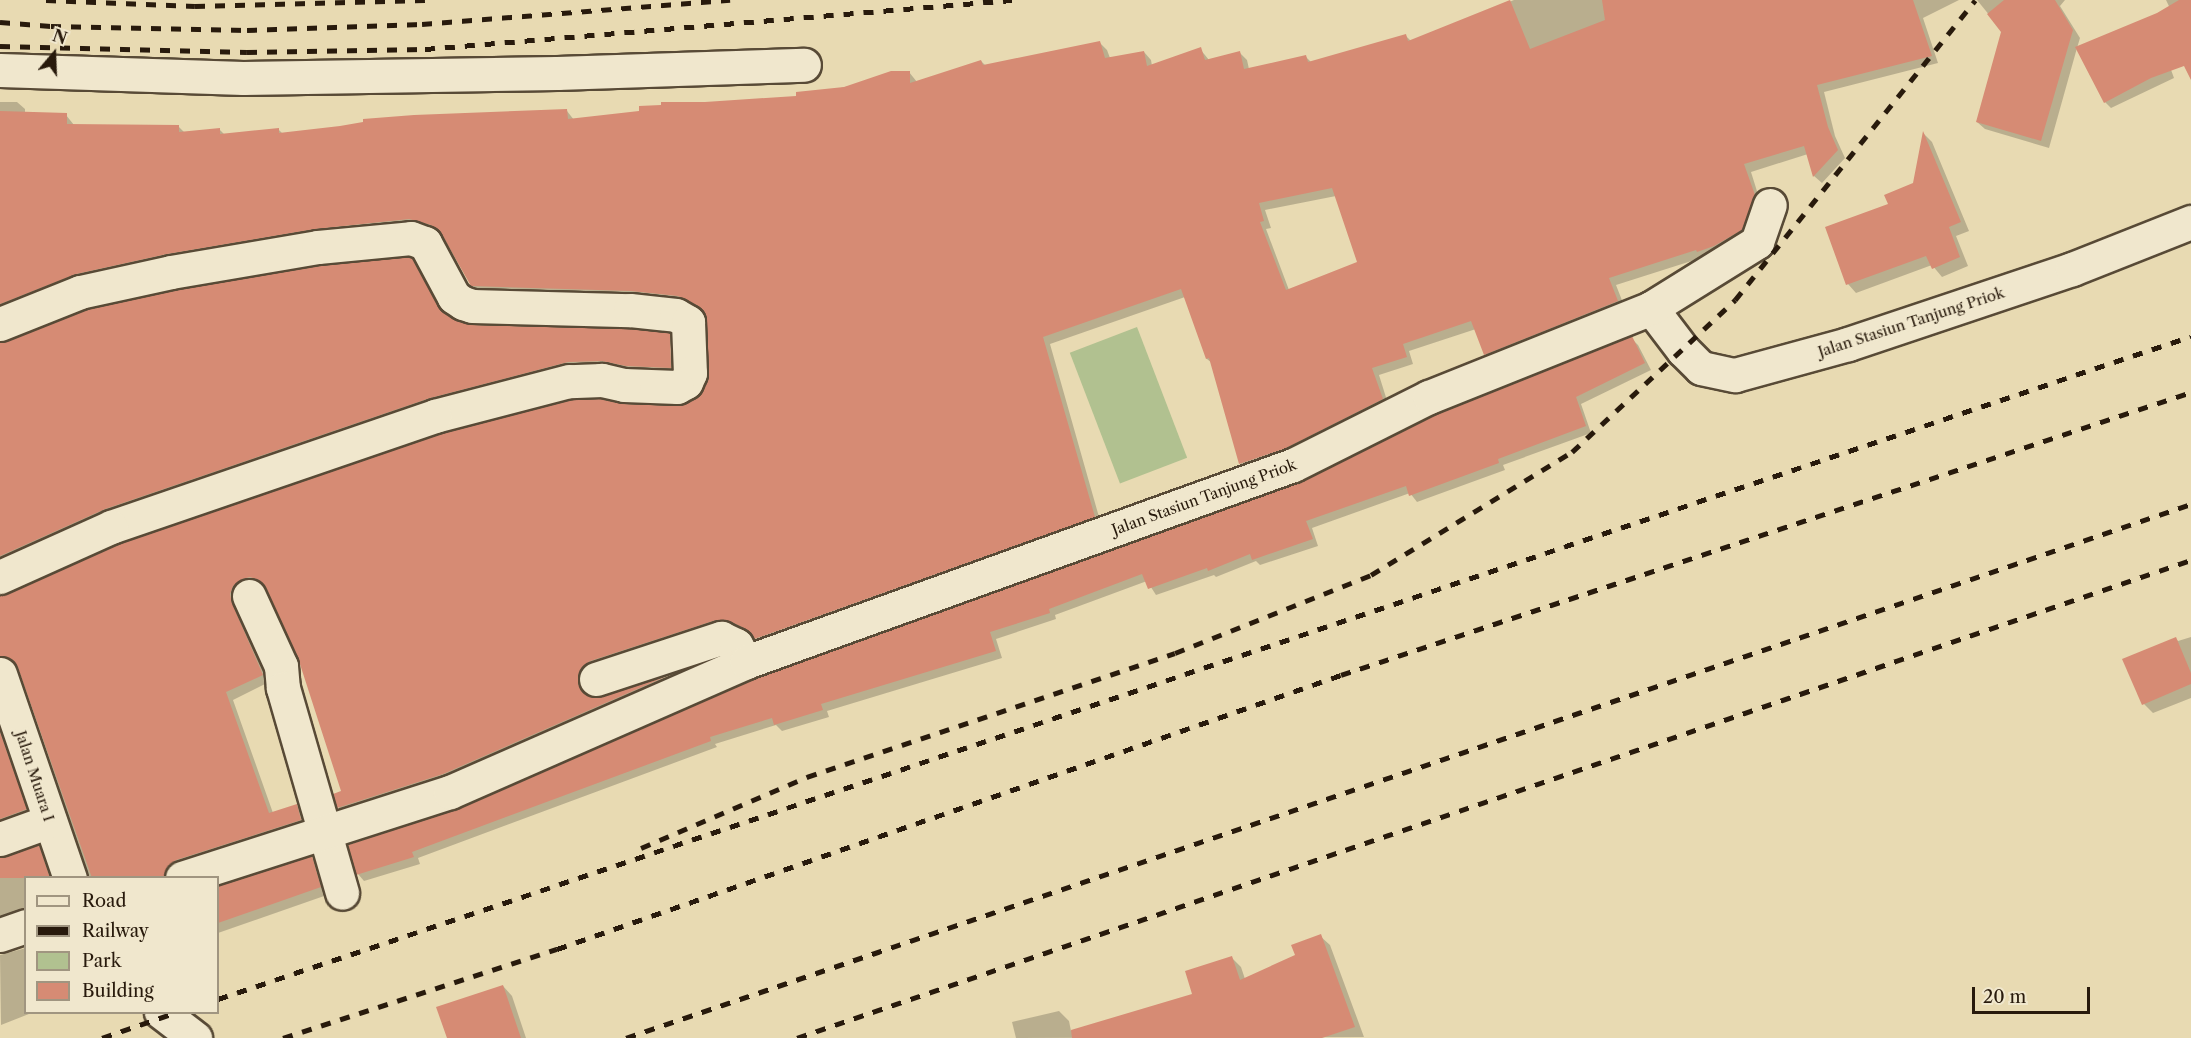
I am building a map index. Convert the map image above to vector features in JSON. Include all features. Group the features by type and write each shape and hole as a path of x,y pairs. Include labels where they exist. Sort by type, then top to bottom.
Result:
{"street":[{"path":"0,70 243,78 546,74 804,65"},
{"name":"Jalan Stasiun Tanjung Priok","path":"188,876 467,786 746,662 1293,465 1429,397 1651,308 1758,242 1770,205"},
{"name":"Jalan Stasiun Tanjung Priok","path":"1651,308 1683,350 1701,368 1734,375 1848,344 2072,269 2191,222"},
{"path":"0,324 80,292 159,275 318,247 405,237 425,243 454,297 472,306 630,310 676,315 688,322 690,373 686,382 677,387 624,385 602,380 569,381 435,416 111,527 0,577"},
{"path":"249,596 281,666 284,688 342,893"},
{"path":"596,679 721,638 736,645 746,662"},
{"name":"Jalan Muara I","path":"0,674 9,694 69,876"},
{"path":"0,839 50,821"},
{"path":"0,934 24,927"},
{"path":"164,1014 195,1038"}],"green space":[{"path":"1137,327 1187,458 1120,484 1070,353"}],"building":[{"path":"1510,0 1530,49 1605,20 1602,0 1913,0 1932,56 1817,85 1828,127 1838,150 1813,177 1804,146 1744,164 1755,195 1742,230 1714,246 1609,278 1618,301 1484,355 1471,321 1403,344 1407,357 1372,368 1383,399 1286,448 1239,464 1209,358 1206,359 1181,289 1043,337 1095,517 754,639 744,628 729,621 716,620 590,661 582,667 578,676 578,684 584,693 593,697 674,673 443,774 337,808 333,794 341,791 298,658 266,588 259,580 250,577 242,579 233,586 230,594 263,675 226,692 269,813 297,804 301,820 176,860 168,866 165,876 91,876 18,668 12,660 0,656 0,595 118,544 440,434 572,400 600,399 623,404 676,406 686,403 703,390 707,380 707,321 698,306 678,296 631,291 471,286 441,233 431,225 409,219 315,229 167,254 76,274 0,304 0,111 67,113 67,124 179,125 179,132 220,128 220,134 279,128 279,133 340,126 363,122 363,119 414,115 567,109 568,119 639,111 639,106 661,105 661,102 705,102 796,96 796,92 844,87 891,71 910,71 910,83 981,60 983,65 1100,41 1105,58 1144,51 1147,66 1201,47 1205,60 1240,51 1244,69 1306,55 1308,62 1406,34 1408,41","holes":["1332,188 1357,262 1286,290 1260,222 1264,221 1259,203"]},
{"path":"2004,0 2055,0 2073,30 2041,141 1976,122 2001,32 1987,14"},
{"path":"2179,0 2191,0 2191,80 2184,66 2151,78 2104,103 2075,47 2157,13"},
{"path":"1923,131 1961,222 1949,227 1960,257 1932,269 1926,256 1846,285 1825,227 1888,204 1884,195 1913,183"},
{"path":"412,258 438,306 457,321 472,325 629,329 670,333 671,368 626,366 602,361 568,362 430,398 105,509 0,556 0,342 86,310 175,290 320,266"},
{"path":"1632,336 1645,363 1576,397 1586,426 1498,459 1499,463 1409,496 1406,486 1306,521 1313,539 1252,560 1250,554 1208,571 1207,568 1148,589 1142,574 1049,609 1050,613 990,632 996,651 821,704 823,710 774,725 772,718 710,737 711,741 412,852 414,857 356,875 348,845 458,809 753,679 1299,483 1437,414"},
{"path":"2176,637 2191,673 2191,684 2142,705 2122,659"},
{"path":"0,732 27,809 0,819"},
{"path":"39,845 49,876 0,878 0,857"},
{"path":"312,856 321,887 219,923 219,886"},
{"path":"1321,934 1355,1027 1322,1038 1072,1038 1071,1030 1192,994 1185,971 1232,956 1240,980 1295,955 1291,945"},
{"path":"503,985 521,1038 447,1038 436,1007"}],"railway":[{"path":"46,0 195,6 425,0"},
{"path":"0,22 51,26 247,30 422,24 730,0"},
{"path":"0,46 247,52 425,49 1012,0"},
{"path":"641,848 807,777 1175,653 1371,575 1572,452 1735,300 1975,0"},
{"path":"219,999 2191,336"},
{"path":"283,1038 557,949 1341,675 2191,392"},
{"path":"626,1038 2191,504"},
{"path":"797,1038 2191,560"},
{"path":"102,1038 171,1014"}]}
